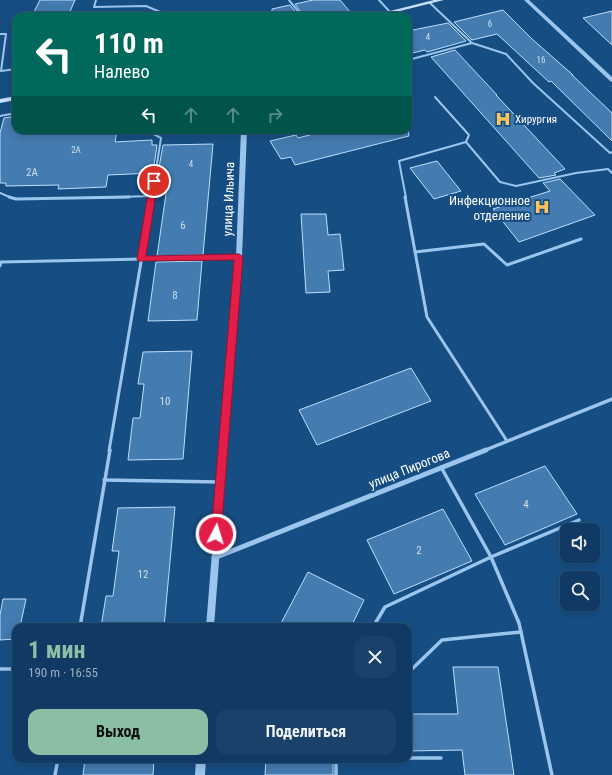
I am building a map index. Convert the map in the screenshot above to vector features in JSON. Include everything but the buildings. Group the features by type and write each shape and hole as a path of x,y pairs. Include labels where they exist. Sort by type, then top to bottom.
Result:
{"main road":[{"path":"390,12 441,0"},
{"path":"0,101 12,99"}],"street":[{"path":"526,0 612,80"},
{"name":"улица Ильича","path":"210,623 214,558 239,257 244,134"},
{"name":"улица Пирогова","path":"214,558 612,399"},
{"path":"200,775 201,763"}],"lane":[{"path":"96,0 94,7 146,6 160,12"},
{"path":"289,0 299,12"},
{"path":"379,0 390,12"},
{"path":"430,3 472,44 506,54 533,83 610,153 612,152"},
{"path":"0,34 6,34 0,71 12,70"},
{"path":"412,59 472,44"},
{"path":"435,97 469,135 466,142"},
{"path":"0,116 12,114"},
{"path":"81,623 161,138 154,134"},
{"path":"466,142 500,182 516,186 576,173 608,169 612,173"},
{"path":"466,142 399,161 426,317 507,441"},
{"path":"0,192 16,199 152,196"},
{"path":"415,252 484,244 506,265 581,239"},
{"path":"0,266 1,262 239,257"},
{"path":"441,467 491,557 519,623 552,775"},
{"path":"104,480 220,482"},
{"path":"375,623 385,607 491,557 579,520"},
{"path":"412,669 442,640 521,632"},
{"path":"0,669 12,669"},
{"path":"412,758 441,758"},
{"path":"55,775 57,763"},
{"path":"336,763 336,775"}],"place":[{"name":"Хирургия","path":"503,119"},
{"name":"Инфекционное отделение","path":"542,207"}],"route":[{"path":"154,181 141,259 239,257 216,534"}]}
